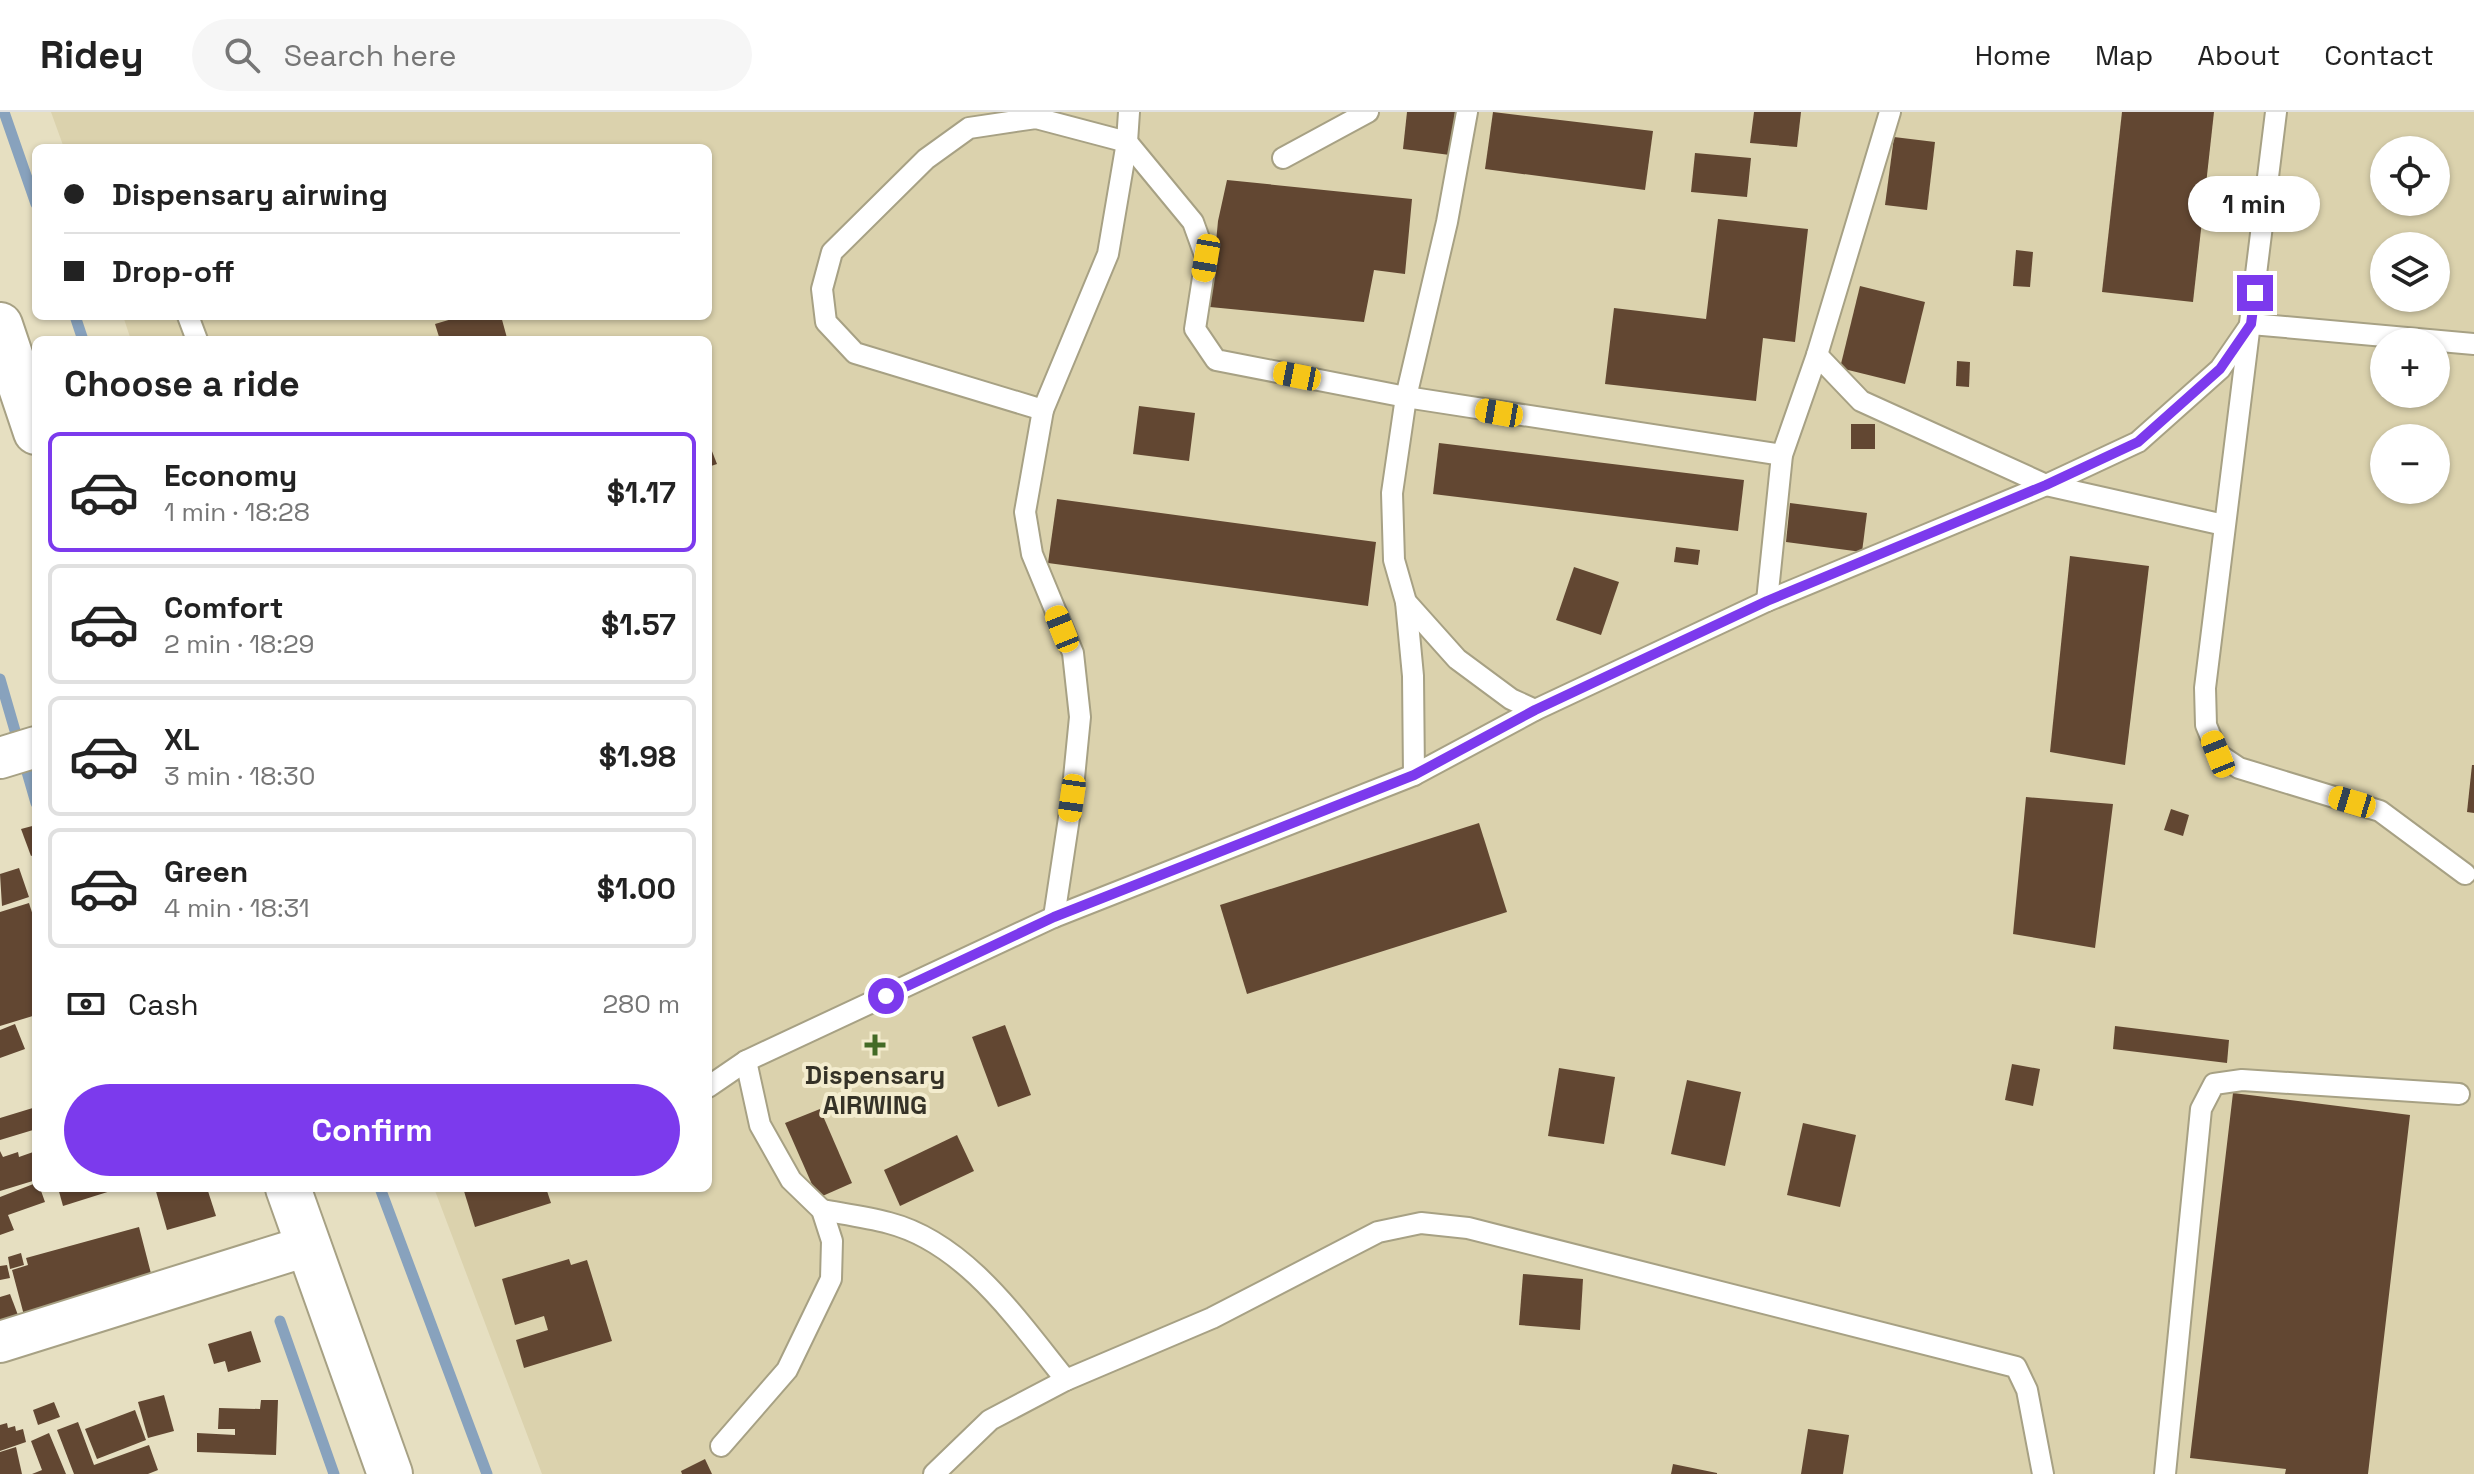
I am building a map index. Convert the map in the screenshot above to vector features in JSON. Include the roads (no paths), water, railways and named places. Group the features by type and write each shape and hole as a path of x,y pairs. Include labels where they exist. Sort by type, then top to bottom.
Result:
{"main road":[{"path":"0,325 32,420"},
{"path":"290,1192 390,1474"}],"street":[{"path":"0,758 32,748"},
{"path":"0,1342 310,1245"}],"lane":[{"path":"1054,917 1072,798 1080,717 1073,653 1032,554 1025,512 1043,410 1108,254 1127,142 1129,112"},
{"path":"1283,158 1368,112"},
{"path":"1414,775 1413,676 1406,602 1394,560 1392,493 1406,397 1447,222 1467,112"},
{"path":"1767,601 1782,455 1817,355 1890,112"},
{"path":"2276,112 2205,688 2206,725 2218,754 2239,768 2380,811 2465,874"},
{"path":"1043,410 855,353 826,322 822,289 832,252 926,159 969,128 1036,118 1127,142 1193,222 1206,258 1195,329 1216,360 1406,397 1782,455"},
{"path":"2251,324 2474,344"},
{"path":"712,1084 746,1061 1054,917 1414,775 1535,710 1767,601 2046,485 2138,442 2220,369 2251,324"},
{"path":"1817,355 1861,401 2046,485 2224,525"},
{"path":"1406,602 1457,659 1511,699 1535,710"},
{"path":"721,1446 787,1370 831,1279 832,1241 822,1210 791,1180 760,1125 746,1061"},
{"path":"2165,1474 2201,1109 2214,1084 2242,1080 2459,1094"},
{"path":"822,1210 891,1223 948,1250 989,1287 1066,1380"},
{"path":"934,1474 990,1420 1066,1380 1212,1318 1378,1232 1421,1223 1468,1228 2016,1367 2027,1390 2043,1474"}],"waterway":[{"path":"4,112 32,192"},
{"path":"76,320 82,336"},
{"path":"0,679 32,789"},
{"path":"381,1192 487,1474"},
{"path":"280,1321 334,1474"}],"place":[{"name":"Dispensary AIRWING","path":"875,1045"}]}
